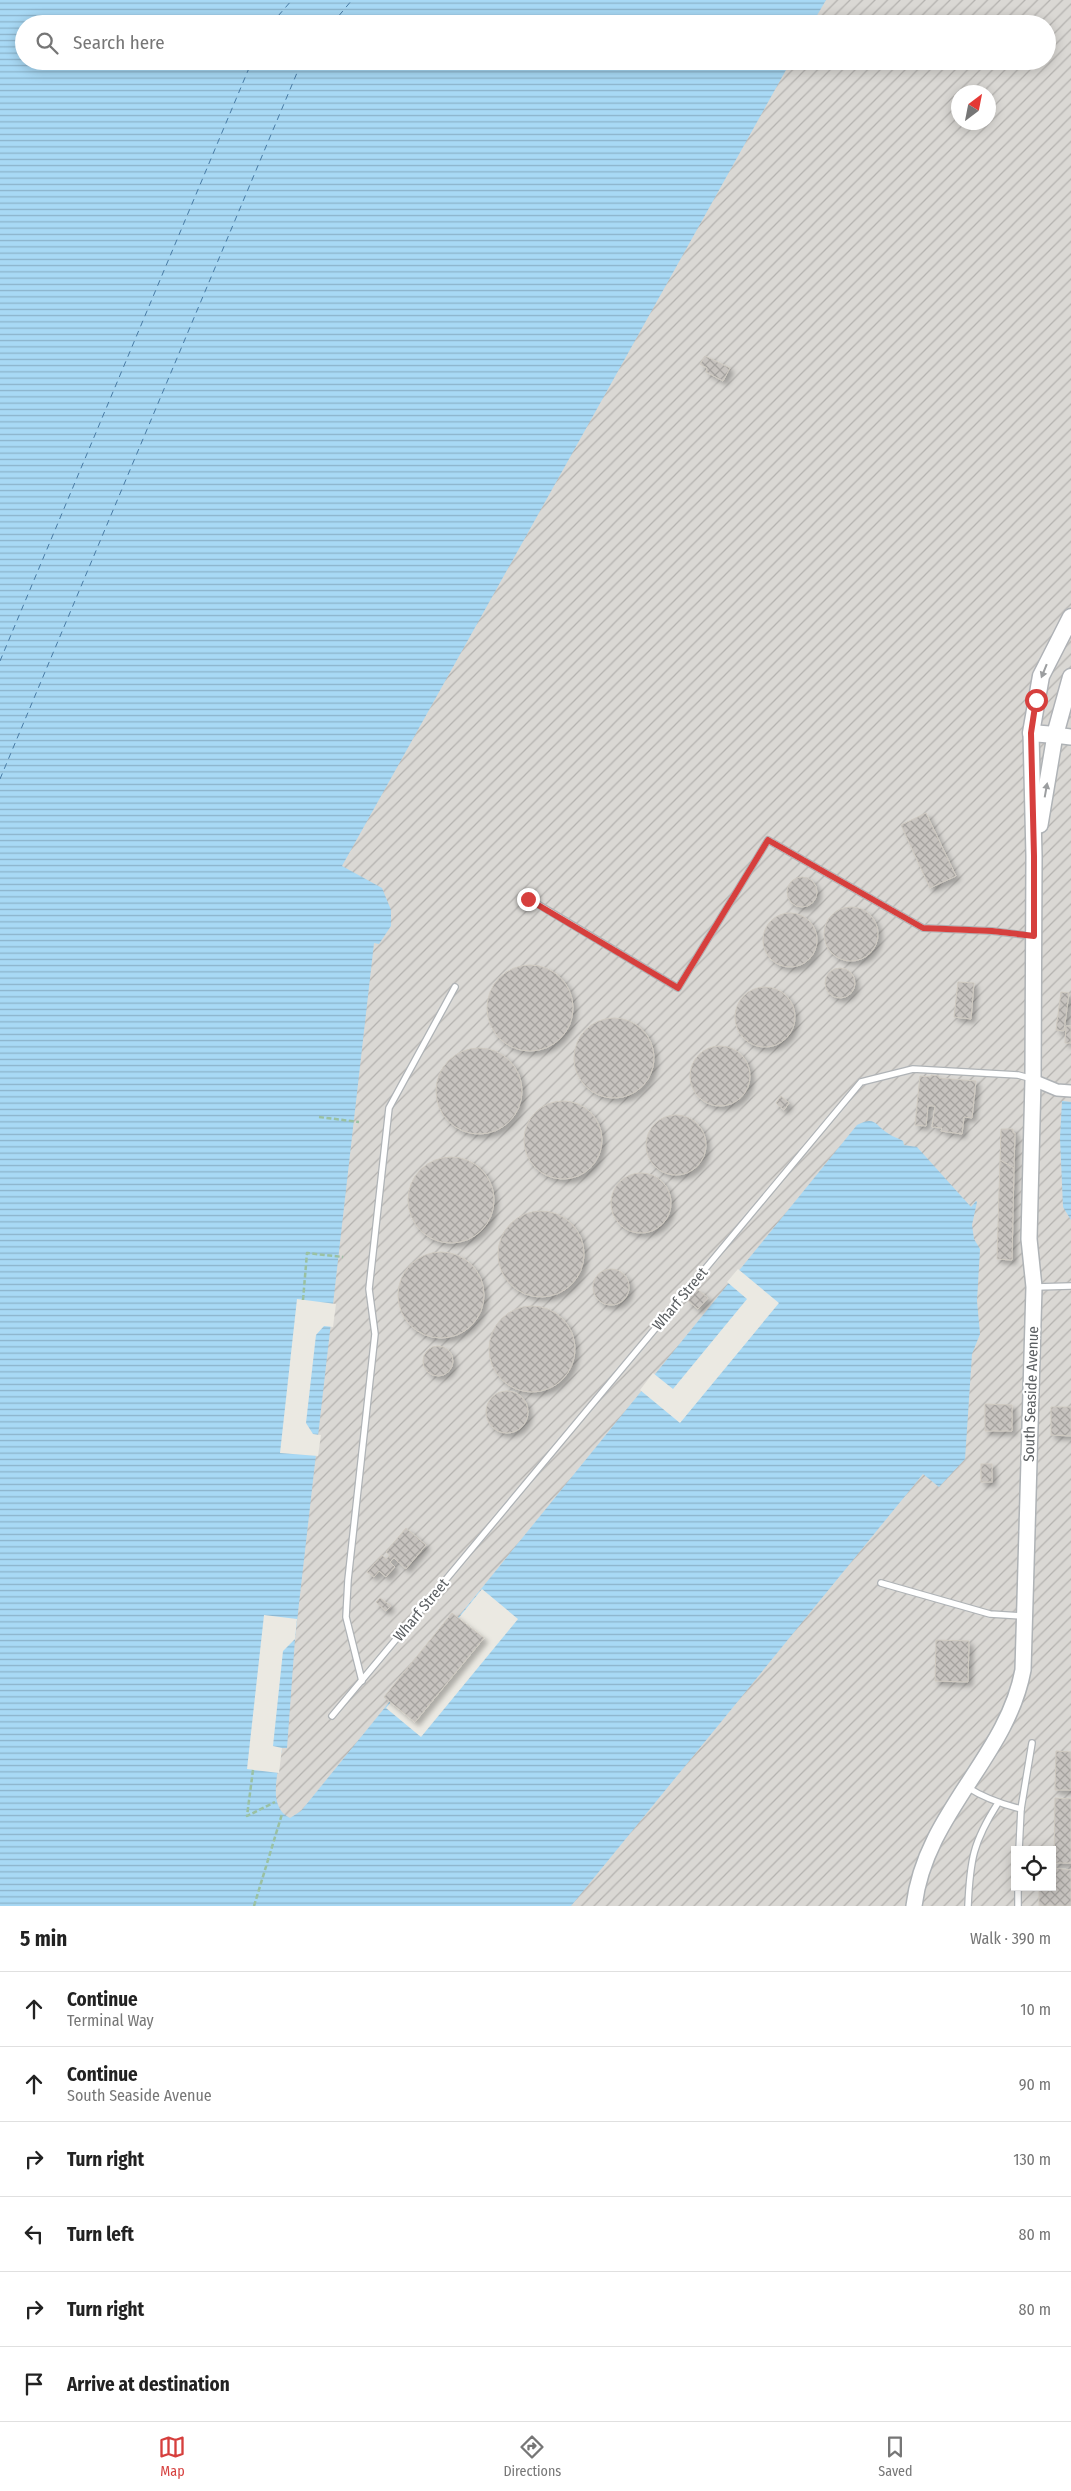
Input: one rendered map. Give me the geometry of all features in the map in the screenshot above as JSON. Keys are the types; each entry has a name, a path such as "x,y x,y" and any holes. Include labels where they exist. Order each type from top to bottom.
{"main road":[{"path":"1071,617 1041,676 1031,733 1063,736 1071,677"}],"street":[{"name":"South Seaside Avenue","path":"914,1906 920,1876 931,1845 1000,1731 1018,1694 1023,1670 1034,1287 1030,1239 1034,1080 1034,856 1031,733"},
{"name":"South Seaside Avenue","path":"1034,856 1063,736"},
{"name":"Wharf Street","path":"1034,1080 1057,1090 1071,1091"}],"lane":[{"path":"528,899 678,988 768,840 923,928 992,931 1034,936"},
{"path":"362,1681 346,1617 348,1580 375,1334 369,1289 389,1108 455,987"},
{"name":"Wharf Street","path":"332,1716 860,1082 912,1069 1018,1075 1034,1080"},
{"path":"1034,1287 1071,1286"},
{"path":"881,1583 990,1614 1025,1616"},
{"path":"1019,1846 1021,1808 1032,1743"},
{"path":"965,1786 998,1803 1021,1808"},
{"path":"968,1906 972,1856 981,1830 998,1803"},
{"path":"1018,1891 1018,1906"}],"path":[{"path":"319,1117 359,1122"},
{"path":"303,1300 307,1253 343,1257"},
{"path":"253,1770 247,1816 276,1802"},
{"path":"254,1906 282,1814"}],"shaded area":[{"path":"0,0 1071,0 1071,1906 0,1906"}],"water":[{"path":"0,0 826,0 817,15 15,15 15,70 786,70 342,866 382,888 391,910 391,926 379,944 374,943 295,1639 287,1748 282,1748 277,1777 276,1797 278,1806 283,1813 290,1818 301,1811 857,1125 872,1121 884,1131 903,1141 904,1145 917,1147 971,1207 977,1202 972,1225 974,1239 980,1249 977,1301 980,1334 972,1354 965,1459 939,1487 923,1474 571,1906 0,1906"},
{"path":"1062,1101 1071,1102 1071,1220 1063,1207 1060,1138"}],"pier":[{"path":"738,1269 779,1303 680,1423 640,1390 653,1373 673,1389 747,1299 727,1282"},
{"path":"297,1299 336,1304 333,1327 324,1326 316,1335 306,1423 313,1434 321,1435 318,1456 280,1453"},
{"path":"482,1589 518,1619 421,1737 386,1708"},
{"path":"264,1615 297,1619 295,1639 283,1651 273,1746 282,1748 279,1773 247,1769"}],"building":[{"path":"705,356 730,368 723,381 706,372 707,368 700,364"},
{"path":"926,813 956,876 930,888 901,825"},
{"path":"802,877 808,878 816,886 816,898 808,906 802,907 796,906 788,898 787,892 788,886 796,878"},
{"path":"846,907 856,907 866,911 874,919 878,934 874,949 866,957 856,961 846,961 836,957 828,949 824,939 824,929 828,919 836,911"},
{"path":"785,913 795,913 805,917 813,925 817,940 813,955 805,963 795,967 785,967 775,963 767,955 763,945 763,935 767,925 775,917"},
{"path":"530,965 546,968 554,972 566,984 570,992 573,1008 570,1024 566,1032 554,1044 546,1048 530,1051 514,1048 506,1044 494,1032 490,1024 487,1008 490,992 494,984 506,972 514,968"},
{"path":"840,968 846,969 854,977 854,989 846,997 840,998 834,997 826,989 825,983 826,977 834,969"},
{"path":"958,982 974,983 971,1019 954,1017"},
{"path":"765,987 782,992 790,1000 795,1017 790,1034 782,1042 765,1047 748,1042 740,1034 735,1017 740,1000 748,992"},
{"path":"1061,992 1069,993 1064,1031 1056,1030"},
{"path":"614,1018 629,1021 642,1030 651,1043 654,1058 651,1073 642,1086 629,1095 614,1098 599,1095 586,1086 577,1073 574,1058 577,1043 586,1030 599,1021"},
{"path":"1066,1026 1071,1026 1071,1043 1065,1043"},
{"path":"720,1046 737,1051 745,1059 750,1076 745,1093 737,1101 720,1106 703,1101 695,1093 690,1076 695,1059 703,1051"},
{"path":"479,1048 495,1051 503,1055 515,1067 519,1075 522,1091 519,1107 515,1115 503,1127 495,1131 479,1134 463,1131 455,1127 443,1115 439,1107 436,1091 439,1075 443,1067 455,1055 463,1051"},
{"path":"931,1075 939,1076 939,1078 976,1081 972,1118 964,1117 962,1134 941,1131 942,1128 932,1127 935,1106 928,1106 926,1126 915,1125 920,1076 931,1077"},
{"path":"781,1096 789,1103 784,1110 776,1103"},
{"path":"563,1101 578,1104 595,1118 599,1125 602,1140 599,1155 585,1172 578,1176 563,1179 548,1176 531,1162 527,1155 524,1140 527,1125 541,1108 548,1104"},
{"path":"676,1115 693,1120 701,1128 706,1145 701,1162 693,1170 676,1175 659,1170 651,1162 646,1145 651,1128 659,1120"},
{"path":"1001,1129 1013,1129 1013,1133 1015,1133 1014,1168 1000,1160"},
{"path":"451,1157 467,1160 475,1164 487,1176 491,1184 494,1200 491,1216 487,1224 475,1236 467,1240 451,1243 435,1240 427,1236 415,1224 411,1216 408,1200 411,1184 415,1176 427,1164 435,1160"},
{"path":"1000,1160 1014,1168 1012,1260 997,1259"},
{"path":"641,1173 658,1178 666,1186 671,1203 666,1220 658,1228 641,1233 624,1228 616,1220 611,1203 616,1186 624,1178"},
{"path":"541,1211 557,1214 565,1218 577,1230 581,1238 584,1254 581,1270 577,1278 565,1290 557,1294 541,1297 525,1294 517,1290 505,1278 501,1270 498,1254 501,1238 505,1230 517,1218 525,1214"},
{"path":"441,1252 457,1255 465,1259 477,1271 481,1279 484,1295 481,1311 477,1319 465,1331 457,1335 441,1338 425,1335 417,1331 405,1319 401,1311 398,1295 401,1279 405,1271 417,1259 425,1255"},
{"path":"611,1269 618,1270 624,1274 628,1280 628,1294 624,1300 618,1304 611,1305 604,1304 598,1300 594,1294 593,1287 594,1280 598,1274 604,1270"},
{"path":"697,1289 708,1298 698,1309 687,1300"},
{"path":"532,1306 548,1309 556,1313 568,1325 572,1333 575,1349 572,1365 568,1373 556,1385 548,1389 532,1392 516,1389 508,1385 496,1373 492,1365 489,1349 492,1333 496,1325 508,1313 516,1309"},
{"path":"438,1346 444,1347 452,1355 452,1367 444,1375 438,1376 432,1375 424,1367 423,1361 424,1355 432,1347"},
{"path":"503,1391 511,1391 522,1397 528,1412 522,1427 511,1433 503,1433 492,1427 486,1416 486,1408 492,1397"},
{"path":"985,1404 1012,1405 1012,1431 985,1431"},
{"path":"1051,1407 1071,1407 1071,1436 1051,1435"},
{"path":"981,1464 992,1464 992,1482 981,1482"},
{"path":"406,1528 426,1545 406,1569 394,1558 390,1562 395,1567 386,1577 379,1571 374,1577 367,1572 382,1555 386,1559 390,1555 386,1552"},
{"path":"380,1598 391,1606 386,1611 376,1602"},
{"path":"452,1613 484,1638 415,1722 384,1697"},
{"path":"936,1640 969,1641 968,1682 935,1681"},
{"path":"1056,1751 1071,1752 1071,1790 1055,1790"},
{"path":"1055,1798 1071,1799 1071,1863 1056,1863 1056,1846 1054,1846"},
{"path":"1056,1868 1071,1870 1071,1906 1039,1906 1039,1891 1056,1891"}],"ferry route":[{"path":"279,15 292,0"},
{"path":"340,15 352,0"},
{"path":"0,661 248,70"},
{"path":"0,779 298,70"}],"route":[{"path":"528,899 678,988 768,840 923,928 992,931 1034,936 1031,733 1036,700"}]}
